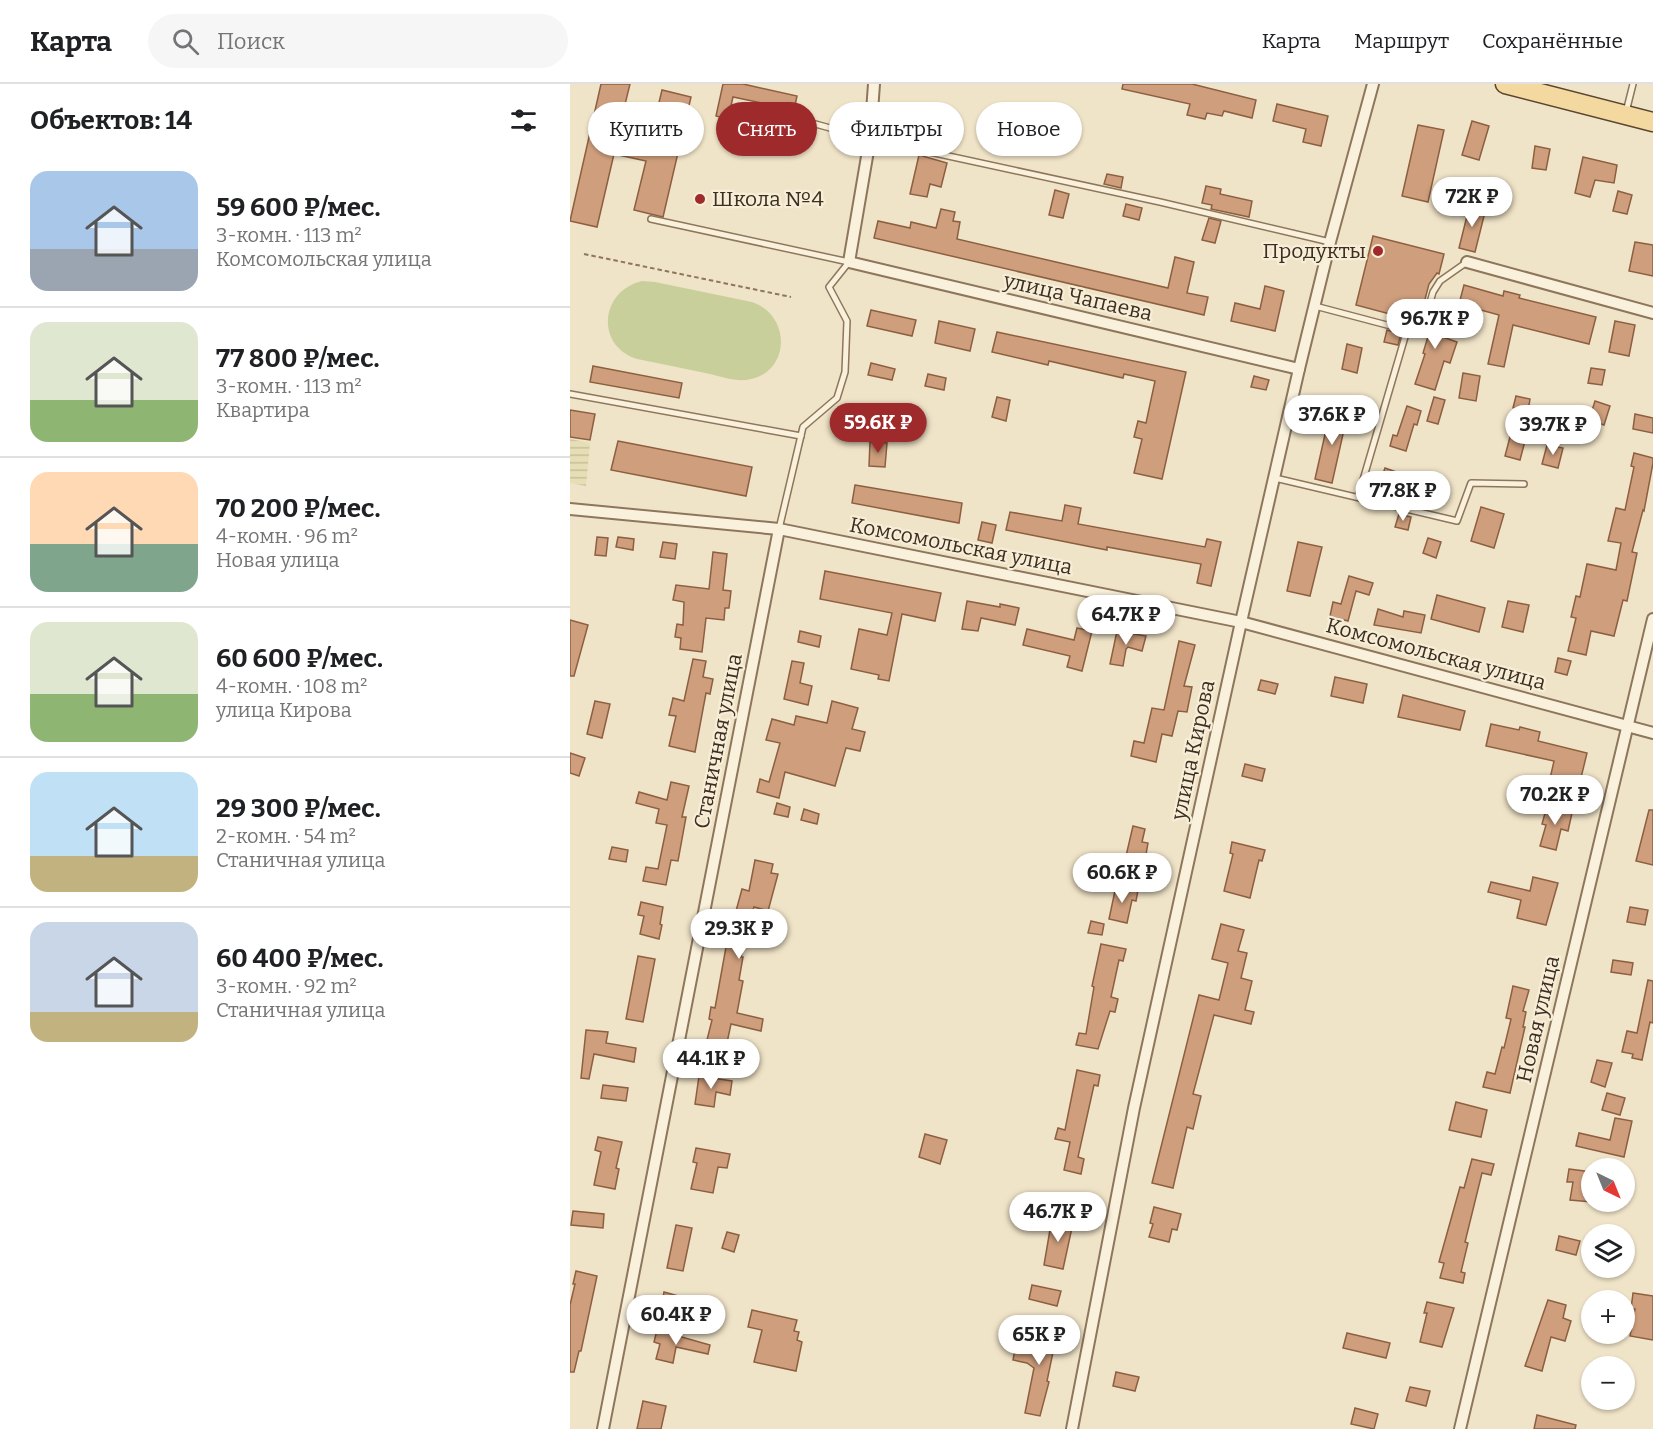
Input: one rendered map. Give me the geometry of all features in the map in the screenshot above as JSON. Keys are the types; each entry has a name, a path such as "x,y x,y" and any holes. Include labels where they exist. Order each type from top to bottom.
{"main road":[{"path":"1505,84 1653,122"}],"street":[{"name":"Станичная улица","path":"873,102 874,84"},
{"name":"улица Кирова","path":"1072,1429 1134,1108 1241,622 1330,242 1373,84"},
{"name":"Станичная улица","path":"849,262 867,156"},
{"name":"улица Чапаева","path":"849,262 1299,369"},
{"path":"1467,262 1653,314"},
{"name":"Комсомольская улица","path":"570,509 779,529 1241,622 1653,733"},
{"name":"Станичная улица","path":"603,1429 779,529"},
{"name":"Новая улица","path":"1460,1429 1653,619"}],"lane":[{"path":"1625,115 1633,84"},
{"path":"948,156 1330,242"},
{"path":"651,219 849,262"},
{"name":"Станичная улица","path":"779,529 803,427 837,398 845,372 847,321 829,287 849,262"},
{"path":"1315,306 1421,334 1433,292 1440,281 1467,262"},
{"path":"1358,497 1407,330"},
{"path":"570,394 801,436"},
{"path":"1275,478 1457,521 1471,483 1524,484"}],"path":[{"path":"584,254 791,297"}],"shaded area":[{"path":"570,439 590,443 586,486 570,483"}],"green space":[{"path":"642,281 752,302 765,309 775,319 780,332 781,344 778,357 771,368 761,376 741,380 637,359 623,352 614,343 609,331 608,319 611,307 628,287"}],"building":[{"path":"601,84 630,84 626,102 597,102"},
{"path":"723,84 743,84 797,96 796,102 756,102 733,97 732,102 719,102"},
{"path":"1123,84 1192,84 1256,100 1252,118 1224,111 1222,116 1207,113 1205,119 1187,115 1190,104 1122,89"},
{"path":"662,90 691,97 690,102 659,102"},
{"path":"1277,104 1328,116 1321,146 1303,142 1306,129 1273,121"},
{"path":"1472,121 1489,126 1479,160 1462,155"},
{"path":"1418,125 1444,130 1428,202 1402,196"},
{"path":"588,141 588,156 614,156 597,227 570,221"},
{"path":"1535,146 1550,149 1546,170 1532,168"},
{"path":"623,156 677,156 663,217 634,210 646,161"},
{"path":"919,156 947,163 941,187 930,184 927,197 910,194"},
{"path":"1583,157 1617,165 1614,183 1595,180 1590,197 1575,193"},
{"path":"1107,174 1123,177 1121,188 1104,184"},
{"path":"1206,186 1221,189 1220,194 1252,201 1249,217 1211,209 1212,205 1202,203"},
{"path":"1055,190 1069,194 1063,218 1049,215"},
{"path":"1618,191 1632,195 1627,214 1613,211"},
{"path":"1126,204 1142,208 1139,220 1123,216"},
{"path":"1470,204 1486,208 1475,252 1459,248"},
{"path":"941,209 955,212 953,221 960,222 957,239 1168,288 1175,257 1194,262 1187,293 1208,297 1204,315 874,238 878,221 910,228 911,222 936,228"},
{"path":"1209,218 1221,221 1215,243 1202,240"},
{"path":"1373,236 1444,254 1439,274 1437,273 1429,284 1419,322 1404,318 1403,324 1389,320 1390,314 1356,305"},
{"path":"1635,242 1653,245 1653,276 1629,271"},
{"path":"1464,285 1503,296 1504,291 1520,295 1519,298 1596,317 1589,344 1513,325 1504,367 1488,364 1499,315 1459,304"},
{"path":"1265,286 1284,291 1275,331 1231,321 1235,303 1260,309"},
{"path":"1435,302 1448,306 1440,336 1457,342 1450,363 1444,361 1435,390 1415,384 1425,354 1423,353 1430,330 1427,329"},
{"path":"871,310 916,320 912,336 867,326"},
{"path":"939,321 975,329 970,351 935,343"},
{"path":"1615,321 1635,325 1629,356 1609,352"},
{"path":"1387,330 1401,334 1398,345 1384,342"},
{"path":"997,332 1186,372 1162,479 1134,473 1142,439 1134,437 1138,421 1146,423 1155,381 1124,374 1123,378 1049,361 1048,365 992,352"},
{"path":"1347,344 1362,348 1357,373 1342,369"},
{"path":"871,363 895,369 892,380 868,375"},
{"path":"593,366 682,383 679,398 590,382"},
{"path":"1591,368 1605,370 1602,385 1588,383"},
{"path":"1463,373 1480,376 1476,401 1459,398"},
{"path":"928,374 946,378 944,390 925,386"},
{"path":"1254,376 1269,380 1266,390 1251,387"},
{"path":"1516,396 1530,399 1528,411 1513,408"},
{"path":"997,397 1010,400 1006,421 992,417"},
{"path":"1434,397 1445,400 1438,424 1427,421"},
{"path":"1595,401 1610,406 1604,425 1589,420"},
{"path":"1407,406 1421,411 1417,425 1414,424 1406,451 1390,446 1393,435 1397,436"},
{"path":"1331,408 1348,412 1332,483 1315,479"},
{"path":"570,410 595,414 590,440 570,437"},
{"path":"1635,414 1653,418 1653,433 1633,429"},
{"path":"1510,437 1525,441 1520,460 1505,456"},
{"path":"618,441 752,467 746,496 611,470"},
{"path":"870,442 887,443 885,467 869,466"},
{"path":"1547,445 1563,448 1558,468 1542,464"},
{"path":"1634,453 1653,458 1653,463 1644,511 1632,552 1637,553 1627,601 1623,600 1614,636 1591,631 1586,655 1568,651 1576,618 1571,617 1576,596 1580,597 1587,564 1616,570 1621,543 1608,541 1616,508 1625,510 1634,467 1631,466"},
{"path":"1385,468 1402,474 1397,488 1380,482"},
{"path":"855,485 962,503 959,523 852,503"},
{"path":"1065,505 1081,508 1078,524 1205,547 1207,539 1221,542 1211,586 1197,583 1201,564 1107,547 1107,550 1006,530 1010,512 1062,521"},
{"path":"1481,507 1504,514 1494,548 1471,541"},
{"path":"1399,514 1411,517 1408,530 1395,527"},
{"path":"982,522 996,525 992,543 978,540"},
{"path":"597,537 608,538 606,556 595,555"},
{"path":"618,537 634,539 633,550 616,547"},
{"path":"1428,538 1441,542 1436,558 1423,553"},
{"path":"663,542 677,544 675,559 660,557"},
{"path":"1298,542 1322,547 1310,596 1287,591"},
{"path":"713,552 727,554 723,590 731,591 729,608 725,608 724,620 706,618 702,652 680,649 681,638 675,637 677,624 683,625 684,602 673,600 676,585 709,589"},
{"path":"825,571 941,593 935,621 902,614 889,681 878,679 879,675 851,669 859,629 887,635 892,613 820,599"},
{"path":"1349,576 1373,583 1369,595 1356,591 1348,621 1330,616 1333,602 1341,604"},
{"path":"1437,595 1485,608 1479,632 1431,619"},
{"path":"967,601 1019,608 1015,625 981,618 978,631 962,629"},
{"path":"1508,601 1529,605 1523,632 1502,627"},
{"path":"1378,609 1403,617 1404,611 1425,615 1421,633 1374,625"},
{"path":"570,620 588,625 574,676 570,676"},
{"path":"1077,628 1092,631 1082,671 1067,667 1070,656 1023,645 1027,629 1074,640"},
{"path":"800,631 821,636 819,647 798,642"},
{"path":"1117,631 1146,636 1142,651 1128,647 1126,649 1123,666 1110,664"},
{"path":"1179,641 1195,645 1184,686 1192,687 1187,712 1178,711 1172,736 1162,734 1156,762 1131,756 1134,741 1144,743 1152,708 1164,710"},
{"path":"1558,658 1571,661 1567,675 1555,672"},
{"path":"693,659 706,661 703,677 713,679 710,694 706,693 695,752 669,746 676,716 669,715 673,698 684,701"},
{"path":"792,661 804,663 800,683 812,686 808,705 784,699"},
{"path":"1335,677 1367,684 1363,703 1331,696"},
{"path":"1261,680 1278,684 1275,694 1258,690"},
{"path":"1403,695 1465,711 1460,730 1398,717"},
{"path":"595,701 610,704 602,738 587,734"},
{"path":"832,701 858,708 852,729 865,732 860,751 846,748 835,786 785,772 779,798 757,792 760,779 769,782 780,743 766,740 772,719 794,725 796,716 827,723"},
{"path":"1491,724 1540,732 1538,741 1587,753 1578,790 1549,783 1554,761 1486,746"},
{"path":"570,753 585,758 579,776 570,773"},
{"path":"1245,764 1265,769 1262,781 1242,776"},
{"path":"671,782 689,786 682,817 686,817 678,861 671,860 666,885 643,881 646,867 658,869 667,825 656,823 659,809 636,803 639,792 667,800"},
{"path":"777,803 790,807 788,817 774,814"},
{"path":"1547,806 1572,813 1568,831 1561,829 1556,850 1540,846 1546,825 1542,824"},
{"path":"804,809 819,814 817,824 801,820"},
{"path":"1649,810 1653,810 1653,865 1636,861"},
{"path":"1133,826 1145,829 1142,842 1148,843 1145,860 1126,856"},
{"path":"1232,842 1265,850 1262,861 1259,860 1250,898 1224,891 1233,854 1230,853"},
{"path":"612,847 628,850 626,862 609,859"},
{"path":"755,860 773,864 771,873 778,874 768,911 754,907 749,922 741,957 743,957 739,980 743,981 737,1013 763,1019 761,1031 731,1024 725,1052 705,1048 712,1020 709,1019 711,1007 715,1008 730,925 742,889 749,891"},
{"path":"1533,877 1558,883 1546,925 1517,918 1521,900 1488,892 1491,882 1530,891"},
{"path":"1116,886 1138,890 1136,901 1132,900 1127,923 1109,919"},
{"path":"641,902 663,907 659,939 640,934 644,916 638,915"},
{"path":"1630,907 1648,910 1645,925 1627,922"},
{"path":"1091,921 1104,924 1102,935 1088,933"},
{"path":"1221,924 1244,930 1238,951 1247,953 1241,978 1252,981 1245,1010 1254,1012 1251,1024 1214,1015 1193,1094 1201,1096 1193,1129 1187,1127 1173,1188 1152,1183 1199,995 1219,1000 1228,963 1212,959"},
{"path":"1101,944 1126,949 1123,961 1119,960 1111,997 1118,999 1115,1012 1110,1011 1098,1049 1076,1045 1079,1033 1086,1034 1094,987 1092,986"},
{"path":"638,956 655,959 643,1022 626,1019"},
{"path":"1613,960 1633,963 1631,975 1611,972"},
{"path":"1648,980 1653,981 1653,1023 1650,1022 1642,1060 1632,1058 1633,1054 1622,1052 1627,1031 1637,1033"},
{"path":"1513,986 1529,990 1523,1011 1526,1012 1523,1027 1525,1027 1510,1093 1483,1087 1487,1072 1495,1074 1502,1047 1504,1048 1511,1019 1506,1018"},
{"path":"586,1030 608,1032 606,1043 636,1048 634,1062 594,1054 589,1079 581,1078"},
{"path":"1597,1060 1612,1063 1605,1087 1591,1082"},
{"path":"1077,1070 1100,1075 1098,1086 1094,1085 1078,1157 1084,1159 1081,1174 1064,1170 1070,1142 1055,1139 1058,1128 1065,1130"},
{"path":"699,1076 732,1081 730,1095 716,1092 714,1107 695,1104"},
{"path":"603,1085 628,1088 626,1101 601,1098"},
{"path":"1607,1093 1625,1098 1620,1115 1602,1110"},
{"path":"1456,1102 1487,1110 1481,1137 1449,1130"},
{"path":"1615,1118 1632,1121 1624,1157 1576,1146 1579,1133 1610,1140"},
{"path":"925,1134 947,1140 940,1164 919,1157"},
{"path":"598,1137 622,1142 616,1168 619,1169 615,1189 594,1185 601,1152 595,1150"},
{"path":"696,1148 730,1154 727,1168 718,1167 713,1193 691,1189 697,1163 693,1162"},
{"path":"1472,1159 1494,1164 1491,1175 1482,1173 1465,1242 1468,1243 1461,1272 1465,1273 1463,1283 1440,1278 1444,1263 1439,1262 1460,1187 1464,1188"},
{"path":"1569,1169 1581,1171 1581,1201 1570,1200 1573,1182 1567,1182"},
{"path":"1154,1207 1181,1214 1177,1230 1172,1229 1169,1242 1149,1237 1153,1224 1150,1223"},
{"path":"573,1211 604,1214 603,1228 571,1225"},
{"path":"1052,1218 1073,1223 1063,1269 1044,1265"},
{"path":"676,1225 692,1228 683,1271 667,1268"},
{"path":"727,1232 739,1235 734,1252 722,1248"},
{"path":"1559,1236 1580,1241 1576,1255 1556,1250"},
{"path":"576,1271 597,1276 581,1351 579,1351 574,1372 570,1372 570,1305"},
{"path":"1032,1285 1061,1291 1057,1306 1029,1299"},
{"path":"664,1292 682,1297 680,1308 662,1303"},
{"path":"1635,1293 1653,1296 1653,1340 1635,1337"},
{"path":"1548,1300 1566,1305 1563,1318 1571,1321 1565,1341 1551,1337 1542,1371 1525,1366"},
{"path":"1427,1302 1454,1308 1442,1347 1420,1342 1427,1313 1424,1313"},
{"path":"752,1310 797,1320 794,1331 799,1332 797,1340 802,1342 796,1371 754,1362 762,1330 748,1327"},
{"path":"1038,1324 1058,1328 1047,1381 1049,1382 1040,1416 1025,1413 1034,1368 1027,1363 1013,1360 1015,1349 1032,1352"},
{"path":"657,1330 710,1345 708,1354 676,1347 673,1363 656,1359 660,1344 654,1342"},
{"path":"1347,1333 1390,1343 1386,1358 1343,1348"},
{"path":"1116,1372 1139,1377 1135,1391 1113,1386"},
{"path":"1410,1387 1430,1391 1426,1406 1406,1401"},
{"path":"643,1401 666,1406 661,1429 637,1429"},
{"path":"1355,1408 1378,1414 1374,1429 1351,1424"},
{"path":"1537,1415 1576,1425 1575,1429 1534,1429"}],"place":[{"name":"Школа №4","path":"700,199"},
{"name":"Продукты","path":"1378,251"}]}
